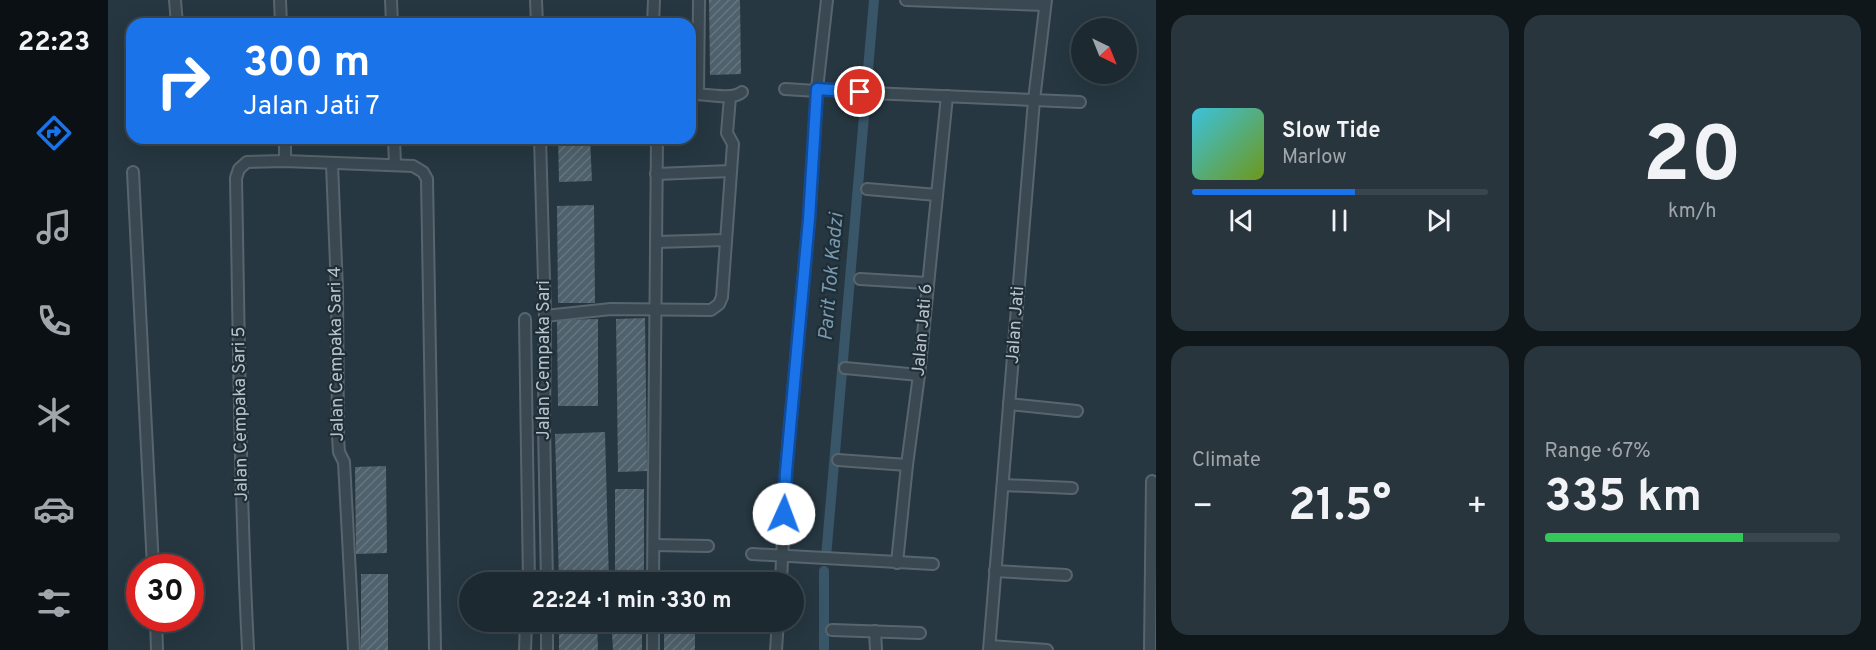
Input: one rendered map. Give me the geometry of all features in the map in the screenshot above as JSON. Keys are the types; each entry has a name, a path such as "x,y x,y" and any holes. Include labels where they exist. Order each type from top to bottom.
{"street":[{"path":"175,0 176,18"},
{"path":"280,0 281,18"},
{"path":"391,0 392,18"},
{"path":"536,0 537,18"},
{"path":"653,18 654,0"},
{"path":"696,56 699,0"},
{"path":"782,572 786,472 809,219 817,90 827,0"},
{"path":"906,0 1045,2"},
{"name":"Jalan Jati","path":"990,648 1034,100 1045,2"},
{"path":"785,89 1080,102"},
{"path":"696,93 730,97 738,96 742,92"},
{"name":"Jalan Jati 6","path":"897,563 919,375 947,96"},
{"path":"545,316 611,309 711,310 719,304 722,297 733,144 728,133 730,97"},
{"path":"285,144 285,161 413,166 423,172 427,179 435,650"},
{"path":"394,144 395,165"},
{"name":"Jalan Cempaka Sari","path":"540,144 545,316 547,572"},
{"path":"653,572 657,144"},
{"name":"Jalan Cempaka Sari 5","path":"248,650 243,535 236,178 239,169 247,162 285,161"},
{"name":"Jalan Cempaka Sari 4","path":"332,164 337,290 338,437 339,452 344,462 354,650"},
{"path":"656,174 731,171"},
{"path":"133,172 152,554"},
{"path":"867,189 937,195"},
{"path":"656,242 726,240"},
{"path":"860,279 927,283"},
{"path":"525,319 529,572"},
{"path":"845,368 919,375"},
{"path":"1009,404 1077,411"},
{"path":"838,460 907,465"},
{"path":"1150,650 1154,583 1152,481"},
{"path":"1003,485 1072,488"},
{"path":"654,545 708,546"},
{"path":"752,554 933,564"},
{"path":"995,571 1066,575"},
{"path":"832,630 920,633"},
{"path":"875,631 876,650"},
{"path":"157,632 157,650"},
{"path":"525,650 526,632"},
{"path":"547,632 547,650"},
{"path":"653,632 653,650"},
{"path":"776,650 777,632"},
{"path":"990,648 1047,650"},
{"path":"241,650 260,650"}],"building":[{"path":"709,0 740,0 741,74 710,75"},
{"path":"558,144 590,144 592,181 559,182"},
{"path":"594,205 595,303 558,303 557,206"},
{"path":"645,318 647,471 618,472 616,319"},
{"path":"598,319 598,406 558,406 557,320"},
{"path":"605,432 609,572 559,572 555,434"},
{"path":"386,466 387,553 356,554 355,467"},
{"path":"615,489 644,489 644,572 615,572"},
{"path":"361,574 388,574 388,650 361,650"},
{"path":"559,632 597,632 598,650 559,650"},
{"path":"664,632 695,632 695,650 664,650"},
{"path":"642,633 642,650 613,650 612,634"}],"waterway":[{"name":"Parit Tok Kadzi","path":"826,557 874,0"},
{"name":"Parit Tok Kadzi","path":"824,571 824,650"}],"route":[{"path":"784,514 809,219 817,89 860,92"}]}
